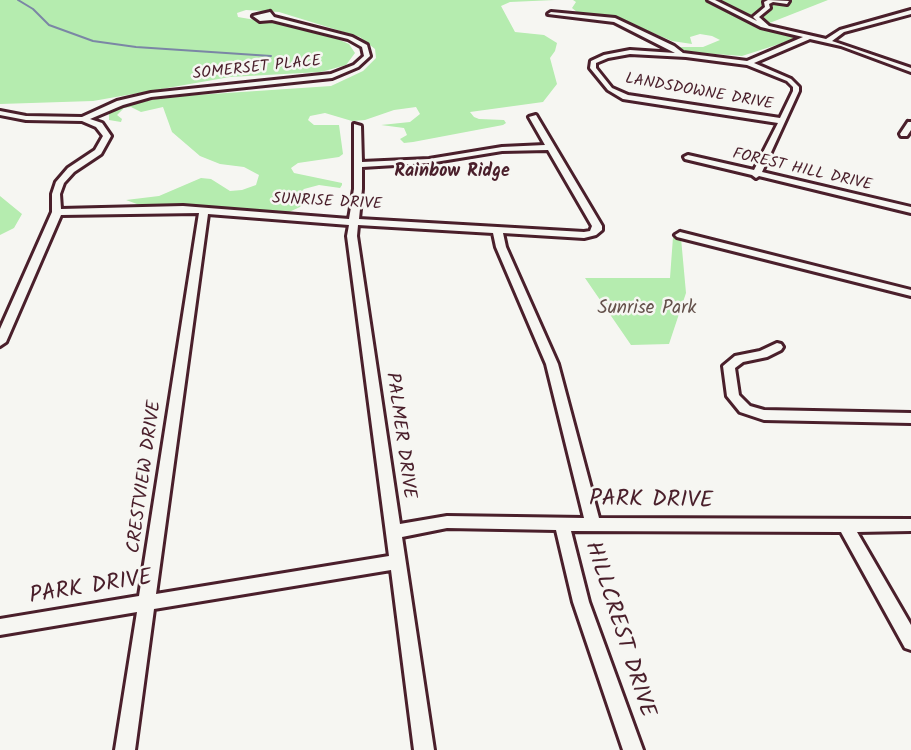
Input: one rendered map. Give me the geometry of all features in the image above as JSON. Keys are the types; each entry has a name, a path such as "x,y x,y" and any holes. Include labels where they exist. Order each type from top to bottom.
{"street":[{"path":"711,0 760,25 827,41 911,70"},
{"path":"770,28 756,17 759,12 772,0 787,2"},
{"path":"827,41 846,30 911,12"},
{"path":"551,14 615,20 672,47 681,55 748,63 786,78 796,87 756,175"},
{"name":"SOMERSET PLACE","path":"83,119 120,103 151,95 324,77 354,68 367,56 365,46 354,40 272,18"},
{"path":"748,63 810,37"},
{"name":"LANDSDOWNE DRIVE","path":"681,55 621,53 597,59 592,65 610,89 626,97 782,121"},
{"path":"895,64 911,58"},
{"path":"0,113 26,118 83,119 103,128 107,139 98,152 71,170 60,182 56,194 57,212 0,342"},
{"path":"533,117 597,226 595,232"},
{"path":"904,134 911,124"},
{"name":"PALMER DRIVE","path":"356,126 357,195 352,221 396,562 424,750"},
{"path":"357,165 429,161 502,149 551,147"},
{"name":"FOREST HILL DRIVE","path":"688,158 911,210"},
{"name":"SUNRISE DRIVE","path":"57,212 204,210 352,221 584,234 595,232"},
{"name":"CRESTVIEW DRIVE","path":"125,750 204,210"},
{"name":"HILLCREST DRIVE","path":"497,229 501,247 552,364 593,524"},
{"path":"680,235 911,293"},
{"path":"777,347 763,354 739,359 729,366 733,396 751,411 764,415 911,418"},
{"name":"PARK DRIVE","path":"393,533 447,522 911,525"},
{"name":"HILLCREST DRIVE","path":"562,523 581,602 633,750"},
{"path":"846,526 911,642"},
{"name":"PARK DRIVE","path":"0,627 396,562"}],"green space":[{"path":"0,0 555,0 510,2 501,6 515,32 544,35 557,43 550,58 557,84 543,102 470,112 479,119 504,120 506,123 503,125 413,142 404,143 400,139 407,135 404,128 381,125 410,122 420,114 416,107 394,110 365,120 352,121 325,113 310,116 308,120 314,125 339,125 343,154 339,157 298,163 291,168 294,173 342,185 340,188 319,185 304,189 301,192 305,201 300,207 289,212 137,204 126,200 159,196 201,178 211,179 230,191 242,190 256,185 259,175 244,167 220,164 200,156 172,132 163,107 141,112 131,107 124,108 117,115 122,119 121,122 109,120 109,112 117,107 167,97 331,86 363,71 376,58 375,49 360,37 279,12 246,10 237,13 238,17 319,31 349,44 355,53 346,65 321,72 230,77 93,101 0,104"},
{"path":"573,0 828,0 767,24 801,37 742,56 687,52 677,47 703,47 720,40 700,34 690,37 692,44 672,41 622,20 577,12 572,8 576,2"},
{"path":"0,196 22,214 14,228 0,235"},
{"name":"Sunrise Park","path":"673,237 681,238 686,293 669,344 631,345 585,278 670,278"}],"waterway":[{"path":"18,0 33,9 49,25 93,41 136,47 271,56"}],"district":[{"name":"Rainbow Ridge","path":"452,173"}]}
